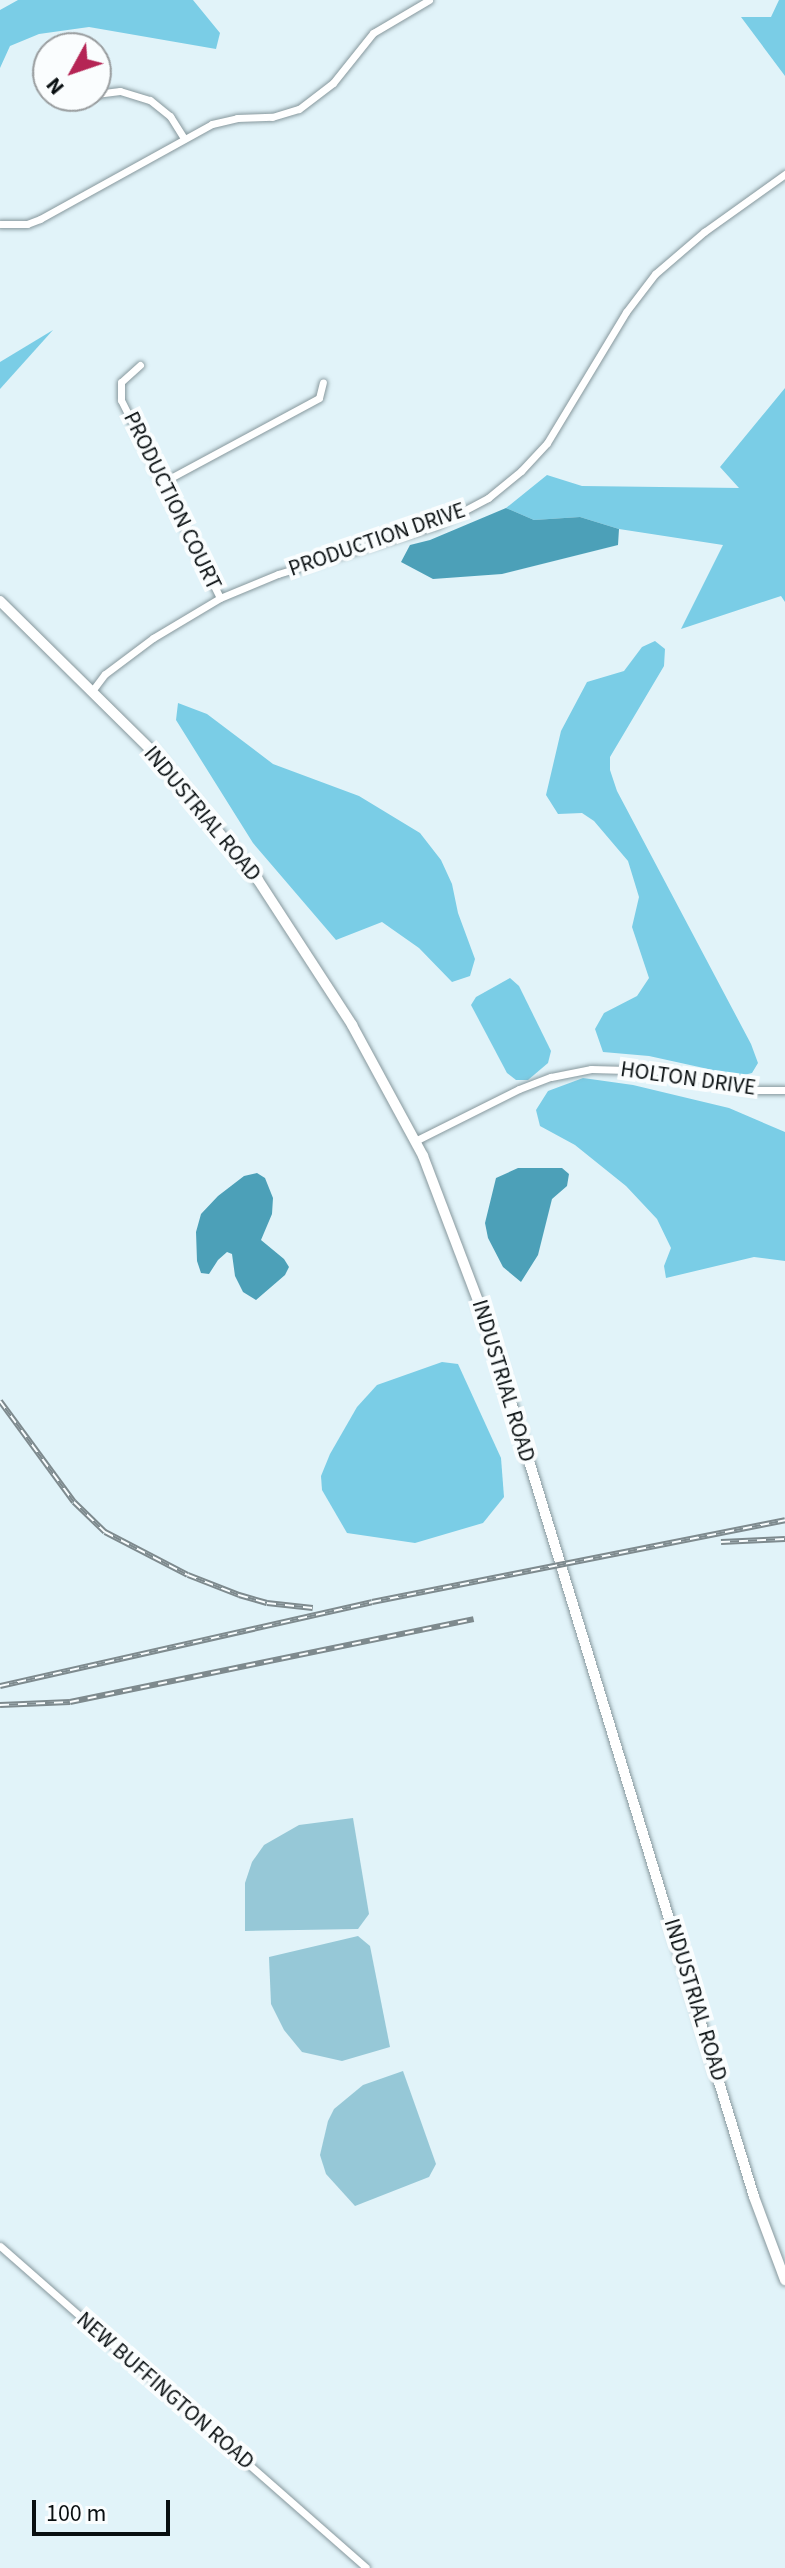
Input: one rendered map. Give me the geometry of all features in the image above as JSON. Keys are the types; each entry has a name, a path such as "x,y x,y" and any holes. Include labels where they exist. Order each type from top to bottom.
{"main road":[{"name":"INDUSTRIAL ROAD","path":"0,601 173,775 266,892 352,1025 415,1141 461,1250 489,1330 754,2197 785,2280"}],"street":[{"path":"409,0 413,9"},
{"path":"0,224 27,224 40,219 183,137 224,120 272,117 299,109 333,83 373,33 429,0"},
{"path":"112,92 120,91 150,100 170,116 183,137"},
{"name":"PRODUCTION DRIVE","path":"92,691 105,674 132,653 220,598 278,574 437,525 488,498 521,471 547,443 626,312 655,274 704,232 785,174"},
{"name":"PRODUCTION COURT","path":"140,365 125,376 119,389 220,598"},
{"path":"163,482 319,398 323,382"},
{"name":"HOLTON DRIVE","path":"415,1141 519,1089 551,1077 591,1069 663,1071 755,1090 785,1090"},
{"name":"NEW BUFFINGTON ROAD","path":"0,2246 366,2568"}],"shaded area":[{"path":"18,0 193,0 220,33 216,49 89,27 32,32 32,37 10,46 0,68 0,10"},
{"path":"779,0 785,0 785,76 741,17 771,17"},
{"path":"53,330 0,389 0,362"},
{"path":"785,388 785,602 781,596 681,629 723,545 619,529 580,517 534,520 506,508 547,475 582,486 739,488 720,467"},
{"path":"506,508 534,520 580,517 619,529 618,545 502,574 433,579 401,562 410,545 430,540"},
{"path":"655,641 665,649 664,666 610,757 610,770 617,791 751,1044 758,1063 752,1073 740,1076 649,1056 603,1052 595,1029 604,1013 637,996 649,978 632,927 639,897 628,861 594,821 582,813 558,814 546,795 561,731 587,682 624,671 642,647"},
{"path":"178,703 207,714 273,764 359,796 420,833 441,860 452,884 458,913 475,959 470,976 452,982 419,948 382,922 336,940 253,843 176,720"},
{"path":"510,978 519,986 551,1051 548,1063 528,1080 516,1080 507,1073 471,1005 476,997"},
{"path":"583,1078 633,1085 729,1108 785,1132 785,1261 754,1257 666,1278 664,1266 671,1248 657,1219 626,1186 575,1145 540,1126 536,1110 548,1091"},
{"path":"518,1168 562,1168 569,1174 567,1186 552,1199 538,1255 521,1282 503,1267 488,1238 485,1223 496,1178"},
{"path":"257,1173 265,1178 273,1198 272,1214 261,1240 289,1267 285,1275 256,1300 243,1292 235,1276 232,1254 227,1252 209,1274 201,1273 197,1261 196,1232 201,1214 218,1196 244,1176"},
{"path":"442,1362 458,1364 501,1458 504,1497 483,1523 415,1543 347,1533 322,1490 321,1476 330,1454 357,1407 377,1385"},
{"path":"353,1818 369,1914 358,1929 245,1931 245,1883 252,1862 264,1845 299,1825"},
{"path":"358,1936 370,1946 390,2047 342,2061 302,2052 284,2030 271,2004 269,1957"},
{"path":"403,2071 436,2164 429,2177 355,2206 326,2174 320,2155 328,2121 334,2109 363,2085"}],"railway":[{"path":"0,1401 74,1502 105,1532 188,1575 239,1595 267,1603 313,1608"},
{"path":"0,1686 372,1602 785,1520"},
{"path":"721,1542 785,1539"},
{"path":"0,1705 70,1702 474,1619"}]}
